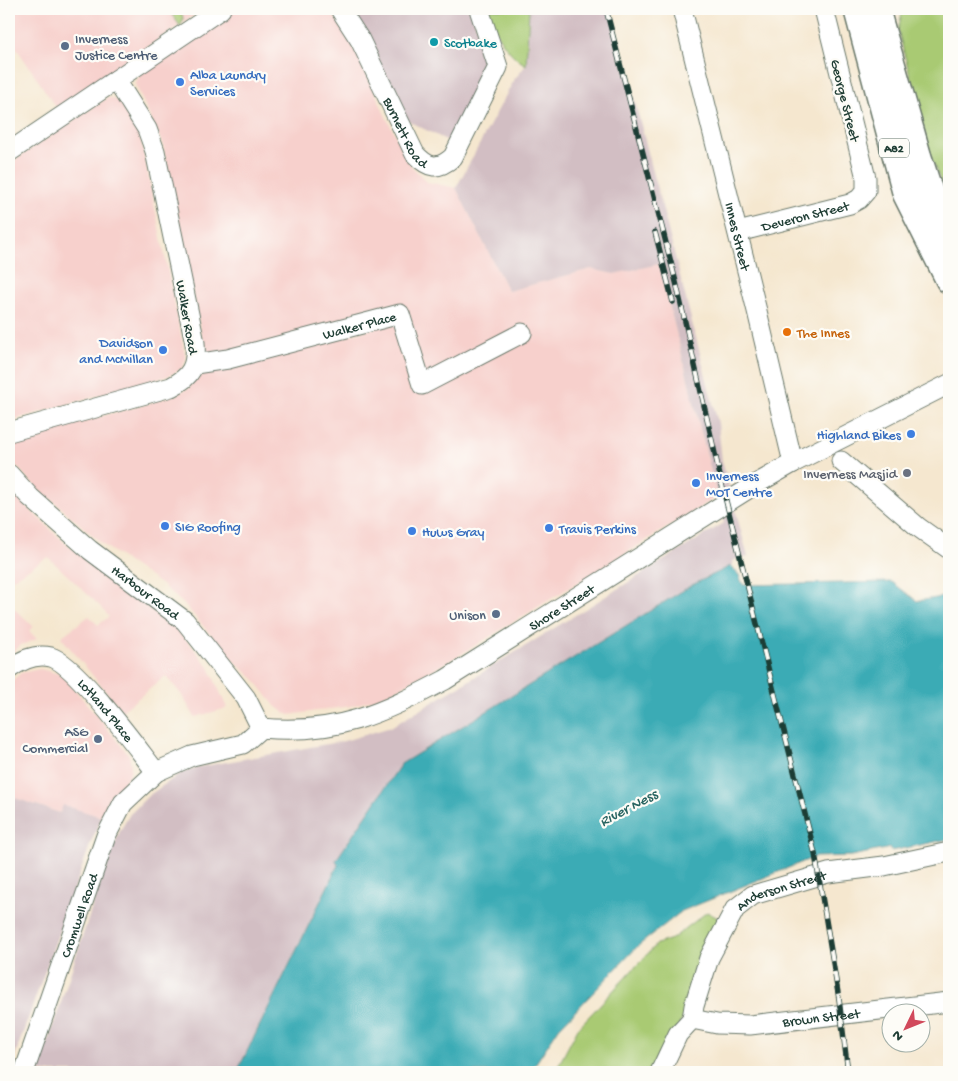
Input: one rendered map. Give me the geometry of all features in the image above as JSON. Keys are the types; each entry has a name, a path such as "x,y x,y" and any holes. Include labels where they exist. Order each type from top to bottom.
{"highway":[{"name":"A82","path":"857,9 906,194 949,280"},
{"name":"A82","path":"876,9 918,156 931,196 949,238"}],"street":[{"path":"9,152 220,9"},
{"name":"Burnett Road","path":"340,9 360,40 412,147 422,161 431,166 443,165 453,157 498,67 479,9"},
{"name":"Innes Street","path":"682,9 793,463"},
{"name":"George Street","path":"824,9 866,178 866,191"},
{"name":"Walker Road","path":"9,432 171,387 182,381 195,364 195,344 155,151 147,129 116,80"},
{"name":"Deveron Street","path":"738,232 850,204 859,199 866,191"},
{"name":"Walker Place","path":"195,364 228,359 400,314 422,385 522,333"},
{"name":"Shore Street","path":"261,728 297,730 329,726 359,720 393,707 445,680 703,517 793,463 949,384"},
{"path":"841,461 918,527 949,549"},
{"name":"Harbour Road","path":"9,474 30,497 90,550 185,621 246,698 261,728"},
{"name":"Lotland Place","path":"9,669 29,657 51,657 70,667 156,772"},
{"path":"156,772 192,756 244,744 261,728"},
{"name":"Cromwell Road","path":"24,1072 106,836 123,803 156,772"},
{"name":"Anderson Street","path":"660,1072 678,1034 692,1019 709,958 735,909 753,895 828,873 884,866 949,852"},
{"name":"Brown Street","path":"692,1019 718,1024 750,1025 949,1002"}],"shaded area":[{"path":"9,9 203,9 58,110 9,37"},
{"path":"236,9 328,9 341,25 355,48 386,117 412,167 427,182 456,188 508,291 591,269 614,274 659,264 717,497 463,653 398,689 379,698 351,706 289,715 275,706 254,679 231,659 186,606 162,585 105,546 51,499 44,496 9,458 9,444 15,439 144,405 177,394 189,388 195,379 210,372 380,327 211,358 204,349 163,145 135,84 141,73"},
{"path":"347,9 471,9 488,62 484,64 483,76 450,142 406,120"},
{"path":"529,9 611,9 718,423 722,461 748,557 734,560 731,566 692,585 401,764 337,861 338,864 237,1072 38,1072 103,874 120,831 130,814 148,796 181,773 199,767 344,741 391,727 724,523 659,264 614,274 591,269 508,291 456,188 514,80 526,65"},
{"path":"107,98 120,102 140,135 186,360 181,369 168,376 9,421 9,164"},
{"path":"9,490 65,543 172,624 209,667 227,708 195,717 181,694 166,676 122,711 61,637 89,616 98,625 109,617 102,608 48,557 9,581"},
{"path":"9,604 33,626 29,631 37,639 21,645 9,655"},
{"path":"40,669 59,674 66,679 129,755 130,773 102,817 63,806 60,813 9,796 9,683 21,673"},
{"path":"9,796 60,813 63,805 102,817 91,842 9,1072"}],"green space":[{"path":"168,9 179,9 182,13 183,22 180,26"},
{"path":"486,9 529,9 526,65 506,48"},
{"path":"900,9 949,9 949,203 932,160 898,30 902,13"},
{"path":"707,912 720,919 686,1013 651,1072 555,1072 578,1028 657,944 672,939"}],"water":[{"name":"River Ness","path":"731,566 739,575 743,585 892,582 917,601 949,596 949,839 891,851 891,848 851,856 815,857 682,911 638,946 559,1028 530,1072 237,1072 338,865 336,860 401,764 692,585"}],"railway":[{"path":"606,9 676,282 723,489 815,854 839,999 848,1072"},
{"path":"655,232 673,302"}],"place":[{"name":"Scotbake","path":"434,42"},
{"name":"Inverness Justice Centre","path":"65,46"},
{"name":"Alba Laundry Services","path":"180,82"},
{"name":"The Innes","path":"787,332"},
{"name":"Davidson and McMillan","path":"163,350"},
{"name":"Highland Bikes","path":"911,434"},
{"name":"Inverness Masjid","path":"907,473"},
{"name":"Inverness MOT Centre","path":"696,483"},
{"name":"SIG Roofing","path":"165,526"},
{"name":"Travis Perkins","path":"549,528"},
{"name":"Huws Gray","path":"412,531"},
{"name":"Unison","path":"496,614"},
{"name":"ASG Commercial","path":"98,739"}]}
